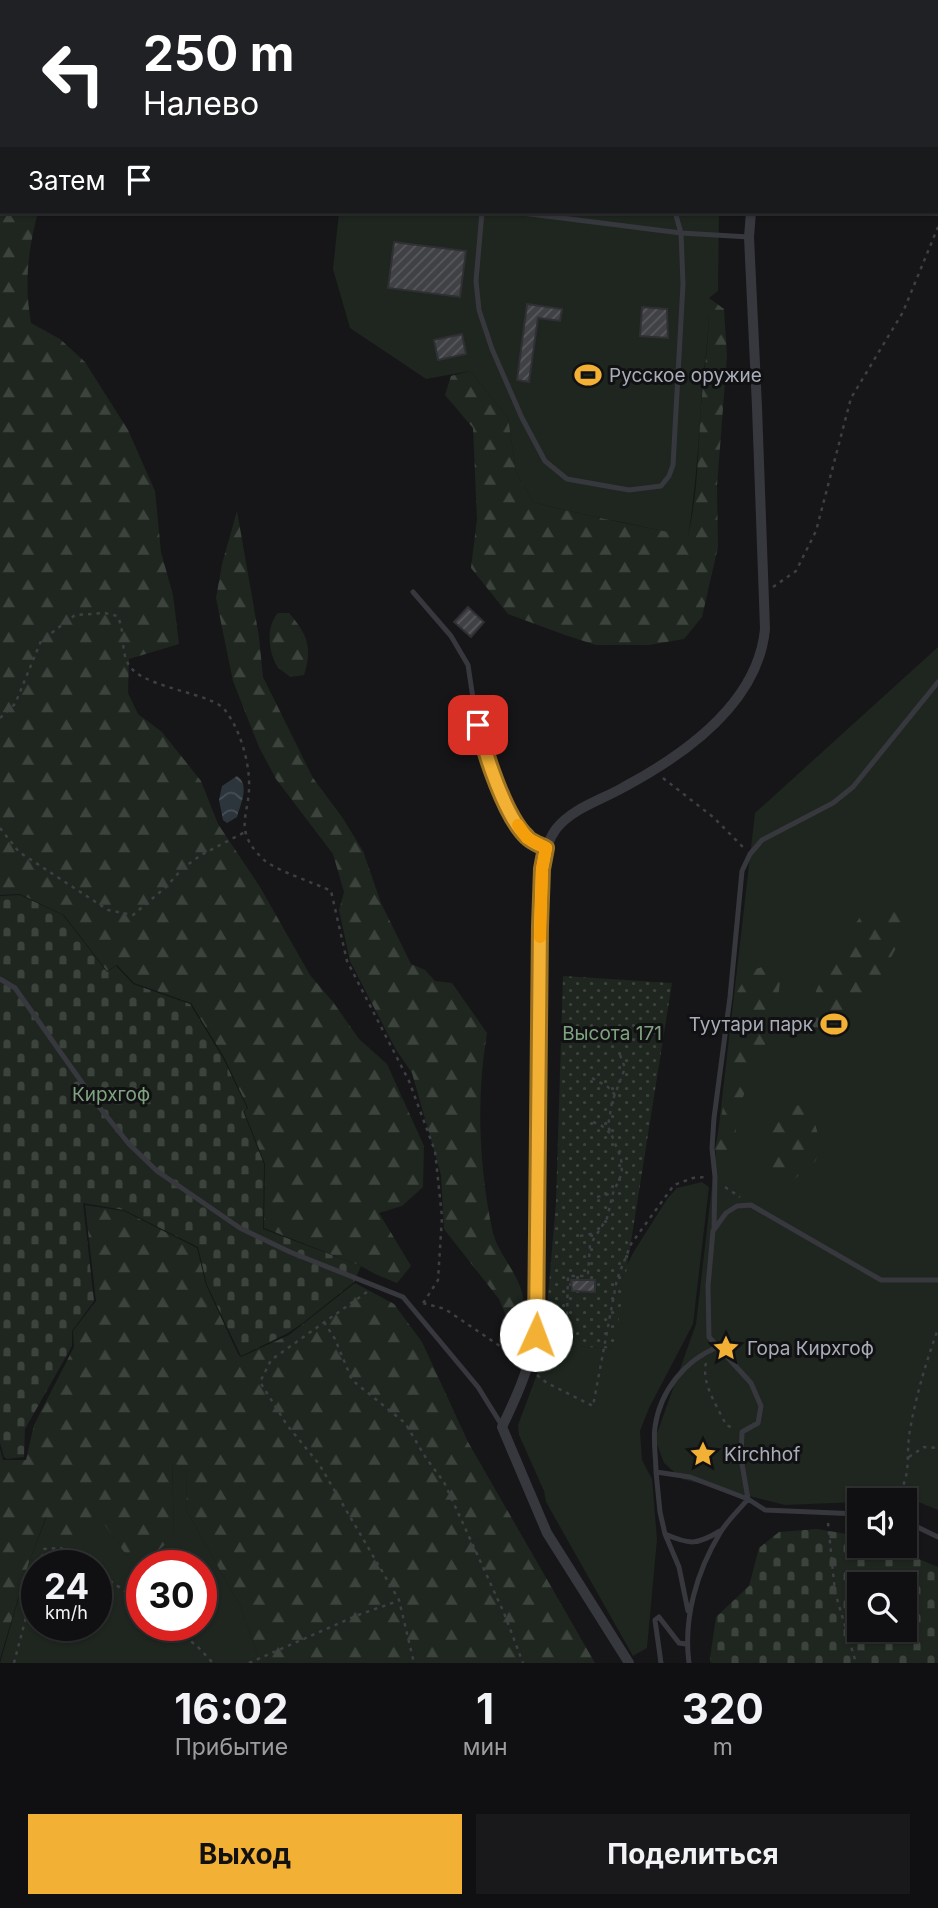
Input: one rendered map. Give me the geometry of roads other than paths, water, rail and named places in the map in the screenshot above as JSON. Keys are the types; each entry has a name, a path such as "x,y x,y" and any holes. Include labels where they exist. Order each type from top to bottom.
{"street":[{"path":"629,1663 547,1533 502,1427 528,1365 538,1314 536,1243 542,869 546,848 555,830 567,818 652,770 698,740 714,725 755,669 764,642 749,237 751,214"}],"lane":[{"path":"482,214 476,281 479,310 492,349 522,418 545,460 567,479 629,490 661,486 669,477 673,465 683,298 681,233 676,214"},
{"path":"530,214 681,233 749,237"},
{"path":"413,592 451,636 468,664 483,745 501,793 527,838 546,848"},
{"path":"748,1499 741,1458 742,1432 758,1423 761,1406 751,1383 715,1349 709,1337 708,1286 715,1177 712,1148 714,1118 742,871 750,854 762,840 833,803 853,787 938,682"},
{"path":"0,979 15,988 100,1108 129,1144 157,1171 240,1228 290,1252 403,1297 478,1387 502,1427"},
{"path":"713,1231 726,1213 737,1206 751,1205 881,1280 938,1280"},
{"path":"689,1613 679,1567 665,1534 660,1512 655,1426 675,1378 690,1362 715,1349"},
{"path":"656,1472 690,1477 748,1499 765,1510 847,1514"},
{"path":"689,1663 689,1613 701,1572 720,1531 748,1499"},
{"path":"917,1527 938,1537"},
{"path":"665,1534 685,1543 704,1541 720,1531"},
{"path":"661,1663 655,1620 659,1617 679,1643 687,1644"}],"water":[{"path":"237,776 243,784 242,800 237,817 227,823 223,820 219,800 222,786"}],"place":[{"name":"Русское оружие","path":"588,375"},
{"name":"Туутари парк","path":"834,1024"},
{"name":"Гора Кирхгоф","path":"726,1348"},
{"name":"Kirchhof","path":"703,1454"}],"park label":[{"name":"Высота 171","path":"612,1033"},
{"name":"Кирхгоф","path":"111,1094"}]}
